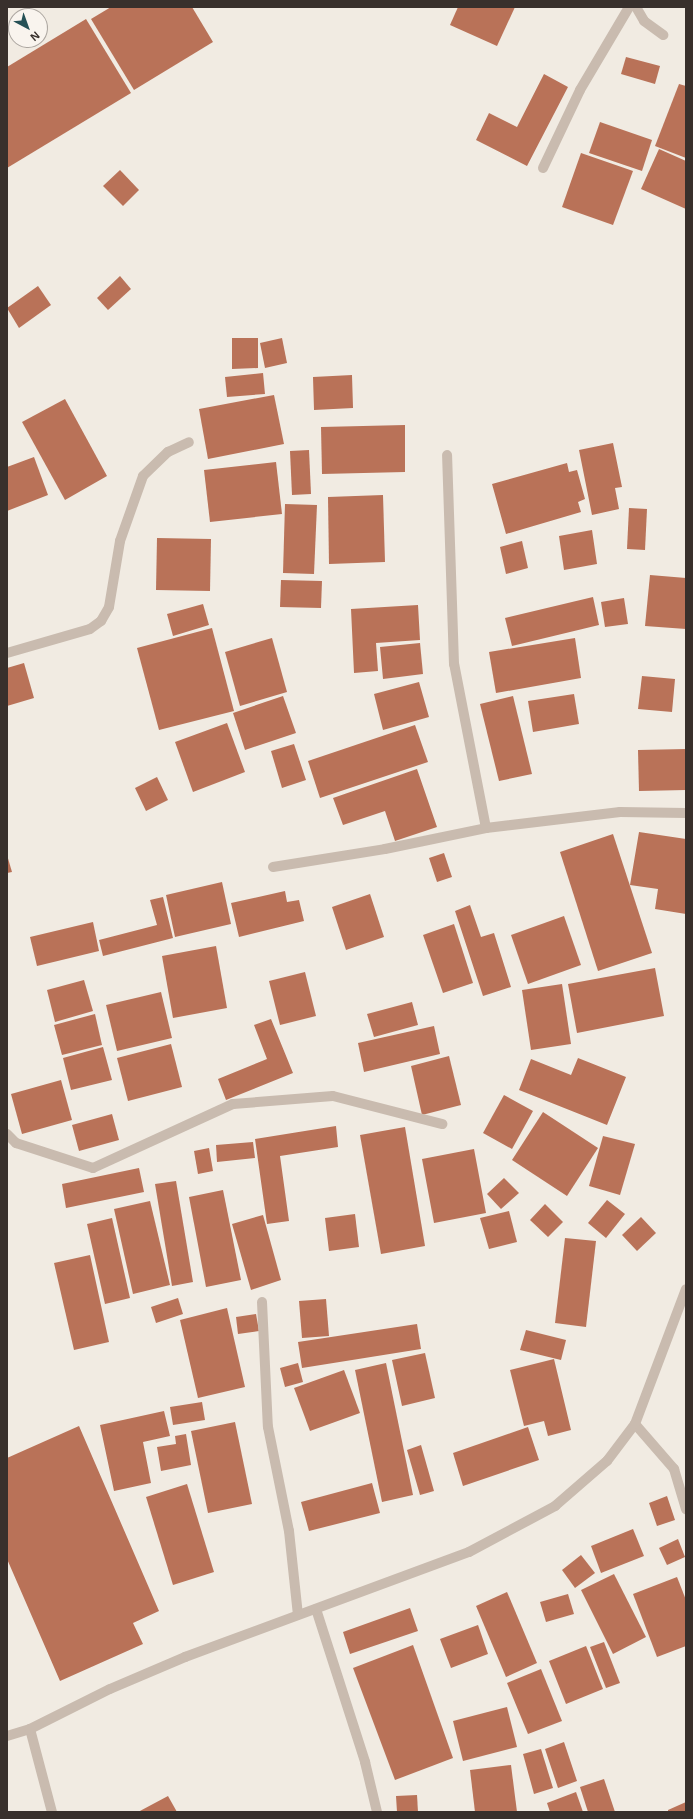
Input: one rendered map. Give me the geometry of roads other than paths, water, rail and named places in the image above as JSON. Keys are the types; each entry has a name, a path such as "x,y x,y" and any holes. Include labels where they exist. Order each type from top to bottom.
{"street":[{"path":"543,168 580,90 629,7"},
{"path":"636,7 644,21 663,35"},
{"path":"7,653 90,629 101,621 109,607 120,541 143,476 168,452 189,442"},
{"path":"447,455 454,664 486,828"},
{"path":"273,867 385,850 486,828 620,812 686,813"},
{"path":"7,1134 16,1143 93,1168 233,1104 333,1096 442,1124"},
{"path":"7,1736 30,1729 110,1689 185,1657 469,1552 554,1506 607,1461 635,1424 686,1289"},
{"path":"262,1302 268,1427 289,1531 298,1615"},
{"path":"635,1424 674,1469 686,1509"},
{"path":"316,1609 365,1762 377,1812"},
{"path":"30,1729 52,1812"}]}
